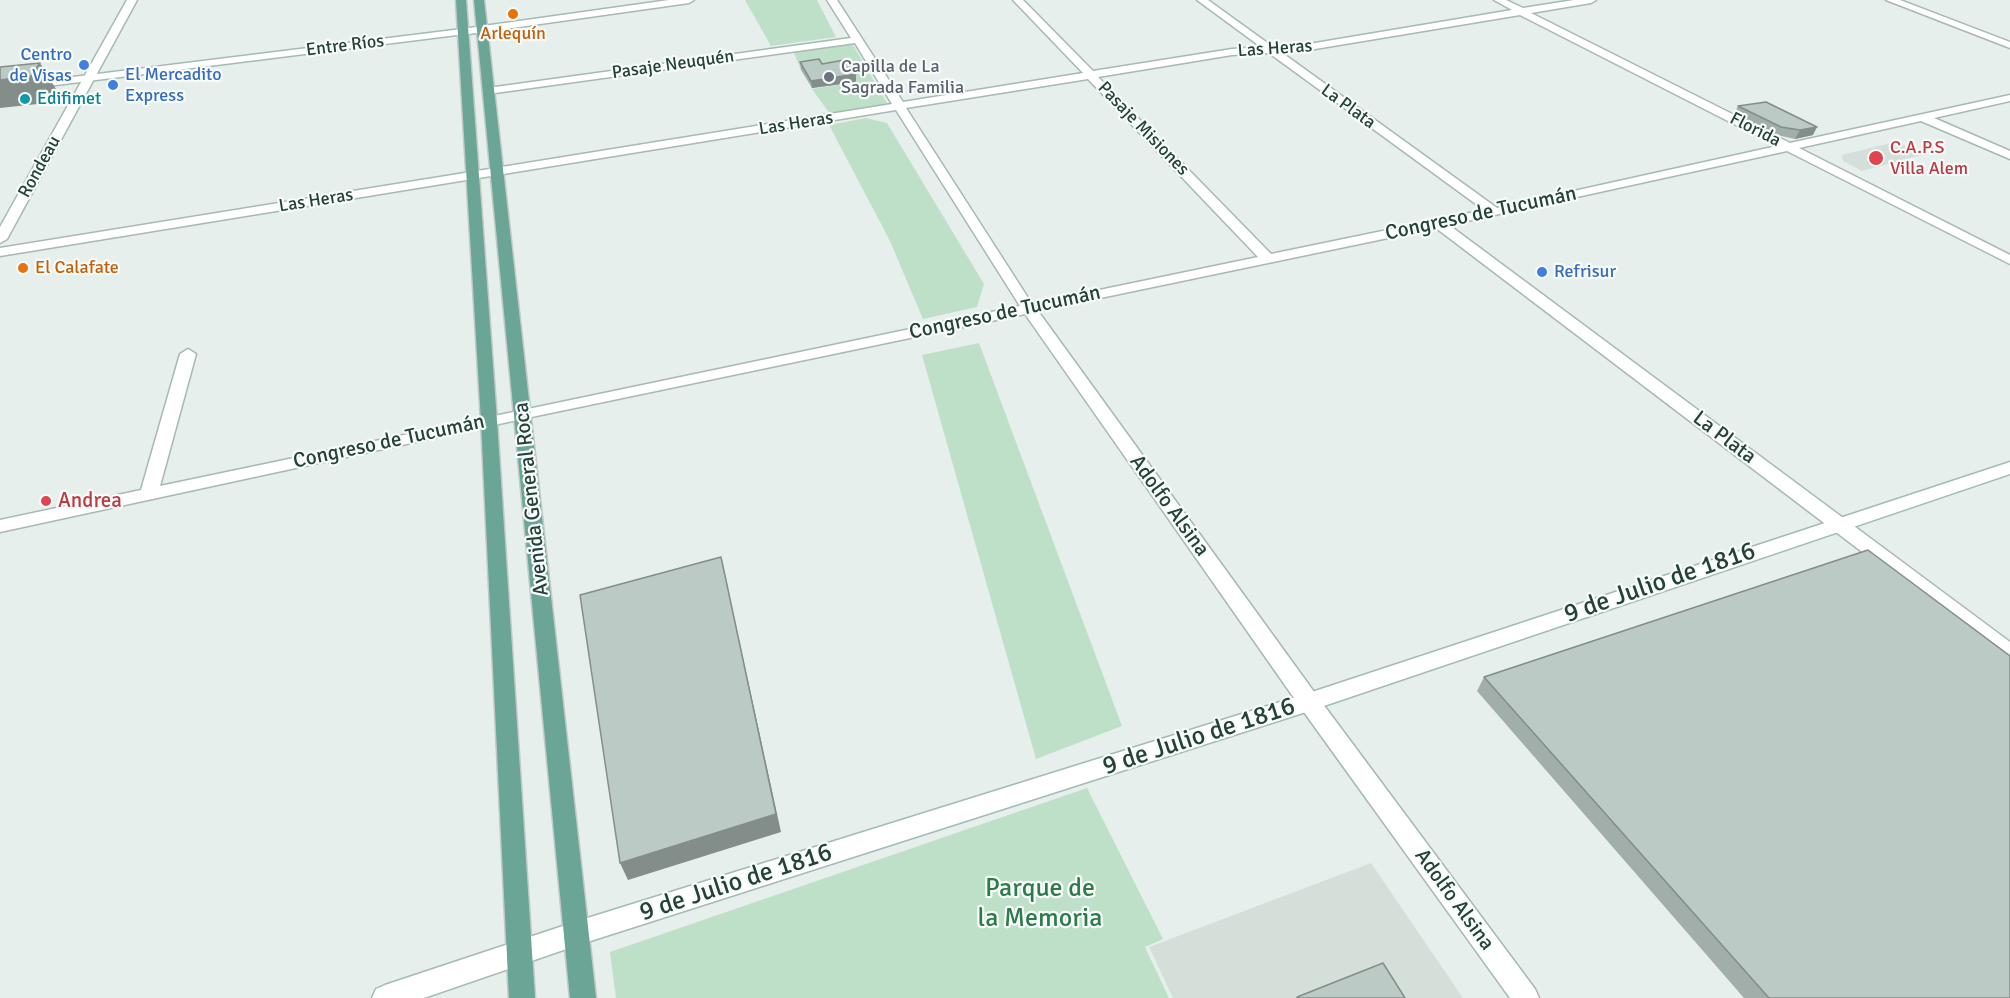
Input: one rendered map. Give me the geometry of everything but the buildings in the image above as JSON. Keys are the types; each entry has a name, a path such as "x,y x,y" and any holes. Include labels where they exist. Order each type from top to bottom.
{"main road":[{"name":"Avenida General Roca","path":"461,0 489,421 522,998"},
{"name":"Avenida General Roca","path":"479,0 583,998"}],"street":[{"name":"Rondeau","path":"0,239 132,0"},
{"name":"Entre Ríos","path":"0,89 462,32 689,0"},
{"name":"Adolfo Alsina","path":"832,0 902,106 1028,308 1309,702 1526,998"},
{"name":"Pasaje Misiones","path":"1018,0 1268,258"},
{"name":"La Plata","path":"1202,0 1495,212"},
{"name":"Florida","path":"1499,0 2010,260"},
{"name":"Las Heras","path":"0,252 1232,52 1303,48 1592,0"},
{"path":"1891,0 2010,45"},
{"name":"Pasaje Neuquén","path":"488,91 857,40"},
{"name":"Congreso de Tucumán","path":"0,526 522,414 1439,224 2010,98"},
{"path":"1924,118 2010,155"},
{"name":"La Plata","path":"1439,224 2010,653"},
{"path":"149,494 188,354"},
{"name":"9 de Julio de 1816","path":"386,998 578,933 1309,702 2010,468"}],"shaded area":[{"name":"C.A.P.S Villa Alem","path":"1895,142 1925,154 1862,171 1843,161 1842,155"},
{"path":"1371,863 1463,998 1173,998 1149,947"}],"green space":[{"path":"745,0 817,0 836,37 771,46"},
{"path":"852,43 888,105 830,114 812,89 855,82 801,70 793,51"},
{"path":"866,118 887,123 984,284 977,307 923,319 890,241 829,125"},
{"path":"979,343 1122,726 1036,759 922,355"},
{"name":"Parque de la Memoria","path":"1087,788 1163,939 1145,947 1169,998 616,998 610,952"}],"place":[{"name":"Arlequín","path":"513,14"},
{"name":"Centro de Visas","path":"84,65"},
{"name":"Capilla de La Sagrada Familia","path":"829,77"},
{"name":"El Mercadito Express","path":"113,85"},
{"name":"Edifimet","path":"25,99"},
{"name":"C.A.P.S Villa Alem","path":"1876,158"},
{"name":"El Calafate","path":"23,268"},
{"name":"Refrisur","path":"1542,272"},
{"name":"Andrea","path":"46,501"}]}
